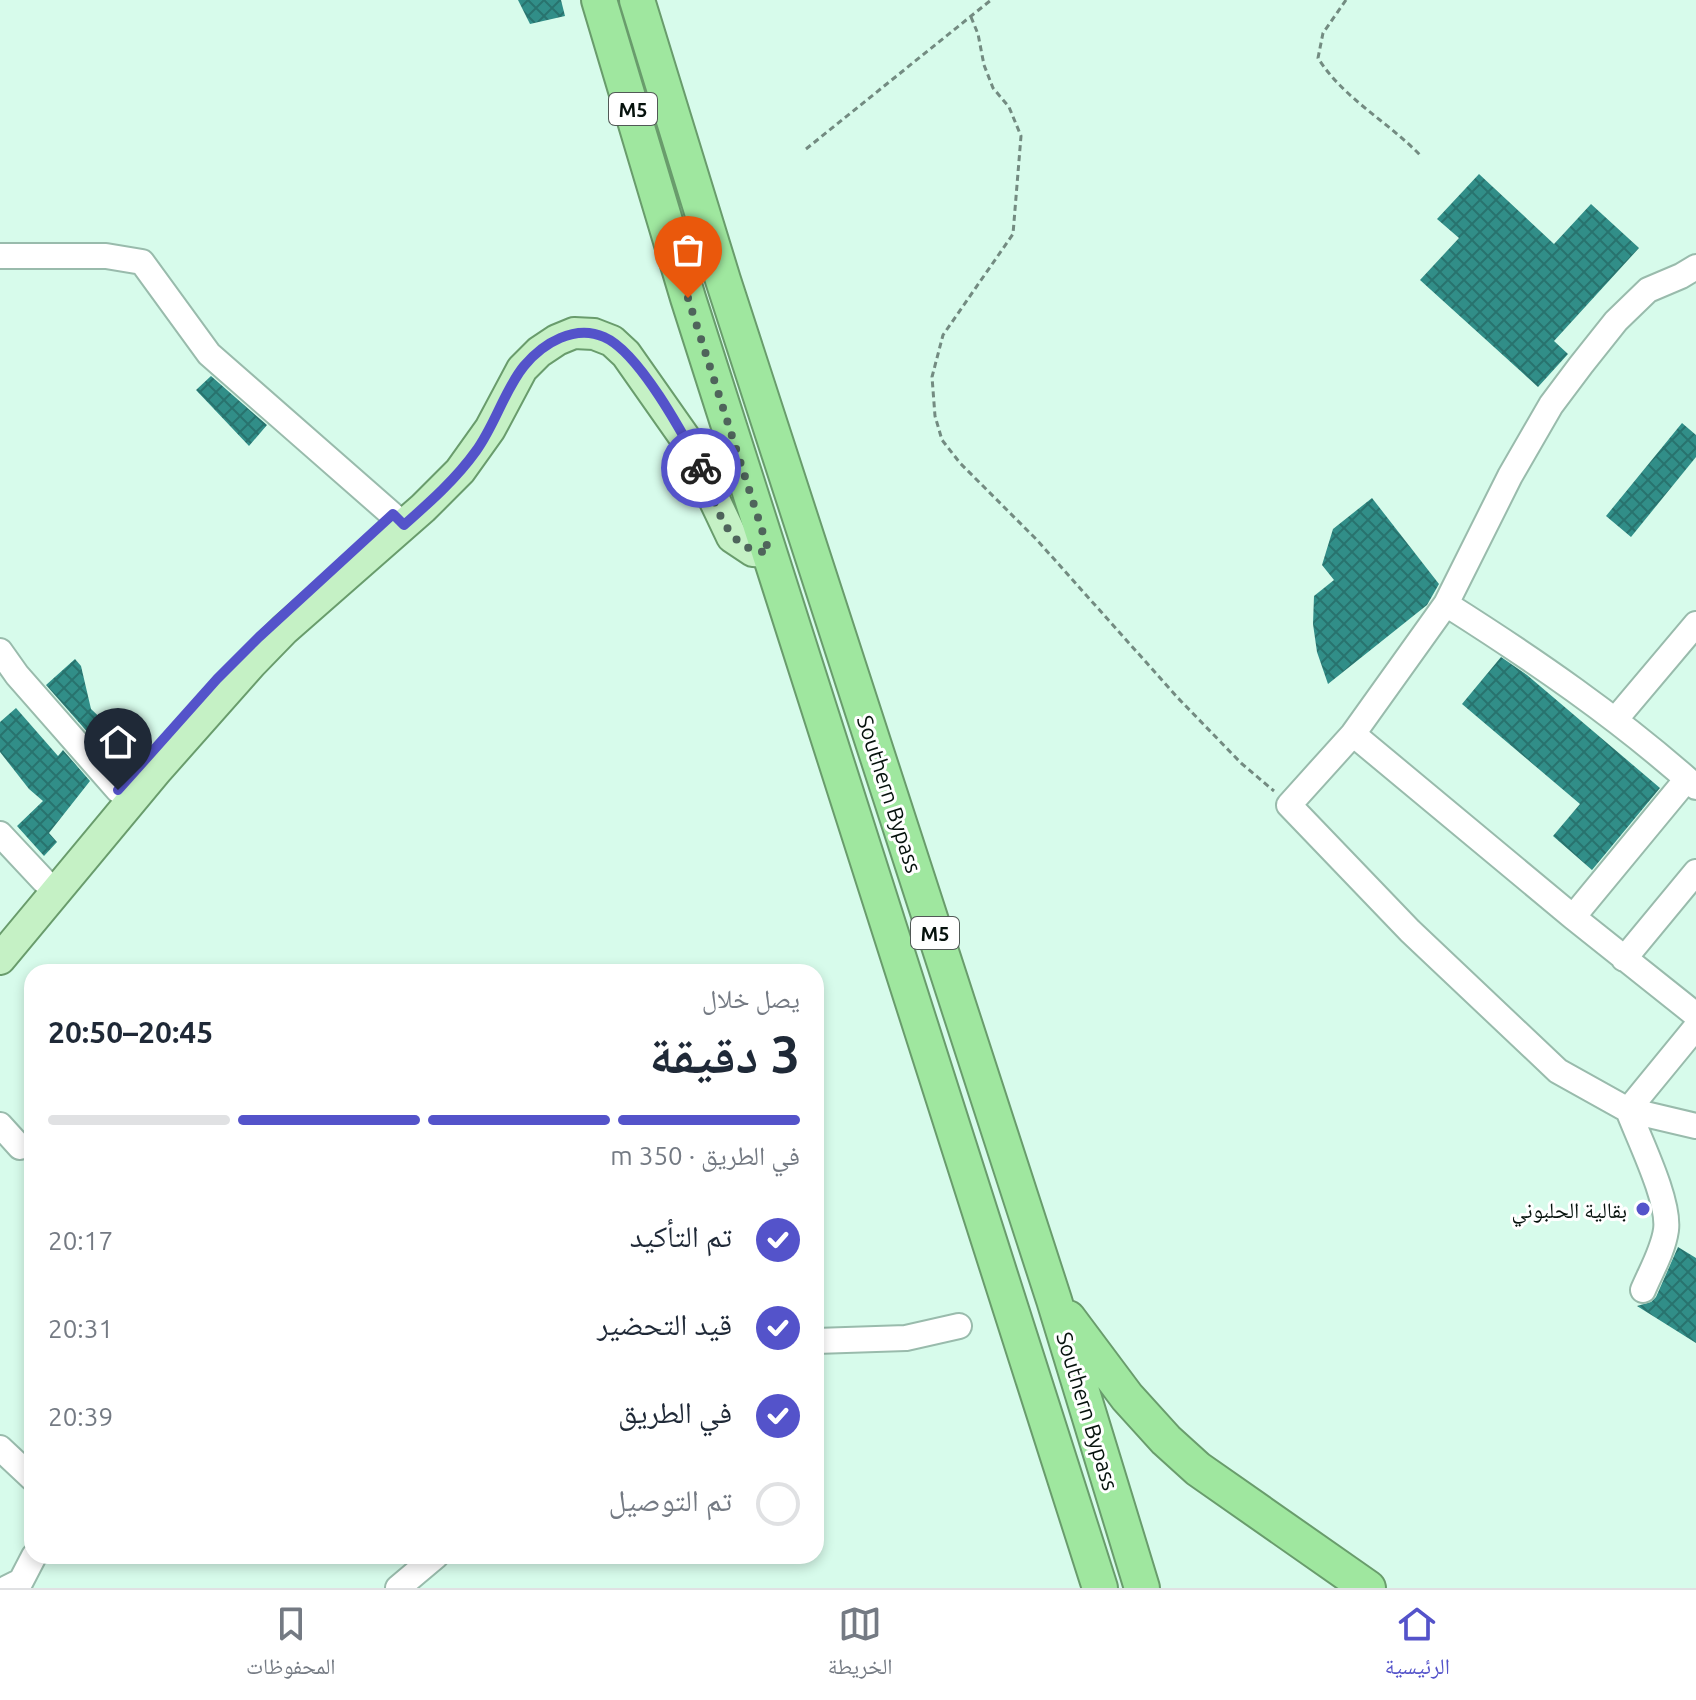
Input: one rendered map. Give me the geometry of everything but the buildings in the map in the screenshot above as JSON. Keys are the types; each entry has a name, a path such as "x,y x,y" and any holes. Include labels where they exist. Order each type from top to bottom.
{"highway":[{"name":"Southern Bypass","path":"599,0 688,298 1100,1588"},
{"name":"Southern Bypass","path":"637,0 723,280 1054,1300 1142,1588"},
{"path":"1054,1300 1127,1397 1166,1440 1198,1469 1357,1584"}],"main road":[{"path":"0,936 118,790 228,669 303,595 398,520 442,490 476,451 497,418 515,379 530,360 557,340 584,333 612,341 626,354 685,438 732,537 753,551 769,552"},
{"path":"0,959 108,828 251,664 398,520"}],"street":[{"path":"0,256 106,256 142,262 209,354 398,520"},
{"path":"1696,267 1648,290 1626,311 1551,405 1481,531 1446,604 1353,734 1289,805 1410,931 1558,1071 1628,1110 1696,1126"},
{"path":"1446,604 1518,650 1615,720 1692,783 1573,917"},
{"path":"1615,720 1696,624"},
{"path":"0,651 17,675 118,790"},
{"path":"1353,734 1696,1015"},
{"path":"0,834 44,881"},
{"path":"1624,959 1696,872"},
{"path":"1628,1110 1696,1027"},
{"path":"1628,1110 1664,1203 1666,1221 1663,1242 1643,1290"},
{"path":"0,1125 20,1147"},
{"path":"824,1341 906,1338 959,1326"},
{"path":"0,1448 24,1470"},
{"path":"7,1588 21,1581 30,1564"},
{"path":"398,1588 426,1564"}],"path":[{"path":"806,149 991,0"},
{"path":"1346,0 1323,33 1318,58 1327,73 1351,97 1397,131 1420,155"},
{"path":"971,17 984,65 993,88 1009,107 1021,136 1021,149 1013,234 943,335 932,377 935,416 942,440 960,463 1037,540 1178,698 1241,763 1289,805"}],"way so far":[{"path":"688,298 769,552 745,548 732,537 701,468"}],"place":[{"name":"بقالية الحلبوني","path":"1643,1209"}],"route":[{"path":"118,790 217,679 303,595 393,514 404,525 442,490 476,451 522,369 557,340 574,333 594,334 619,347 667,409 701,468"}]}
